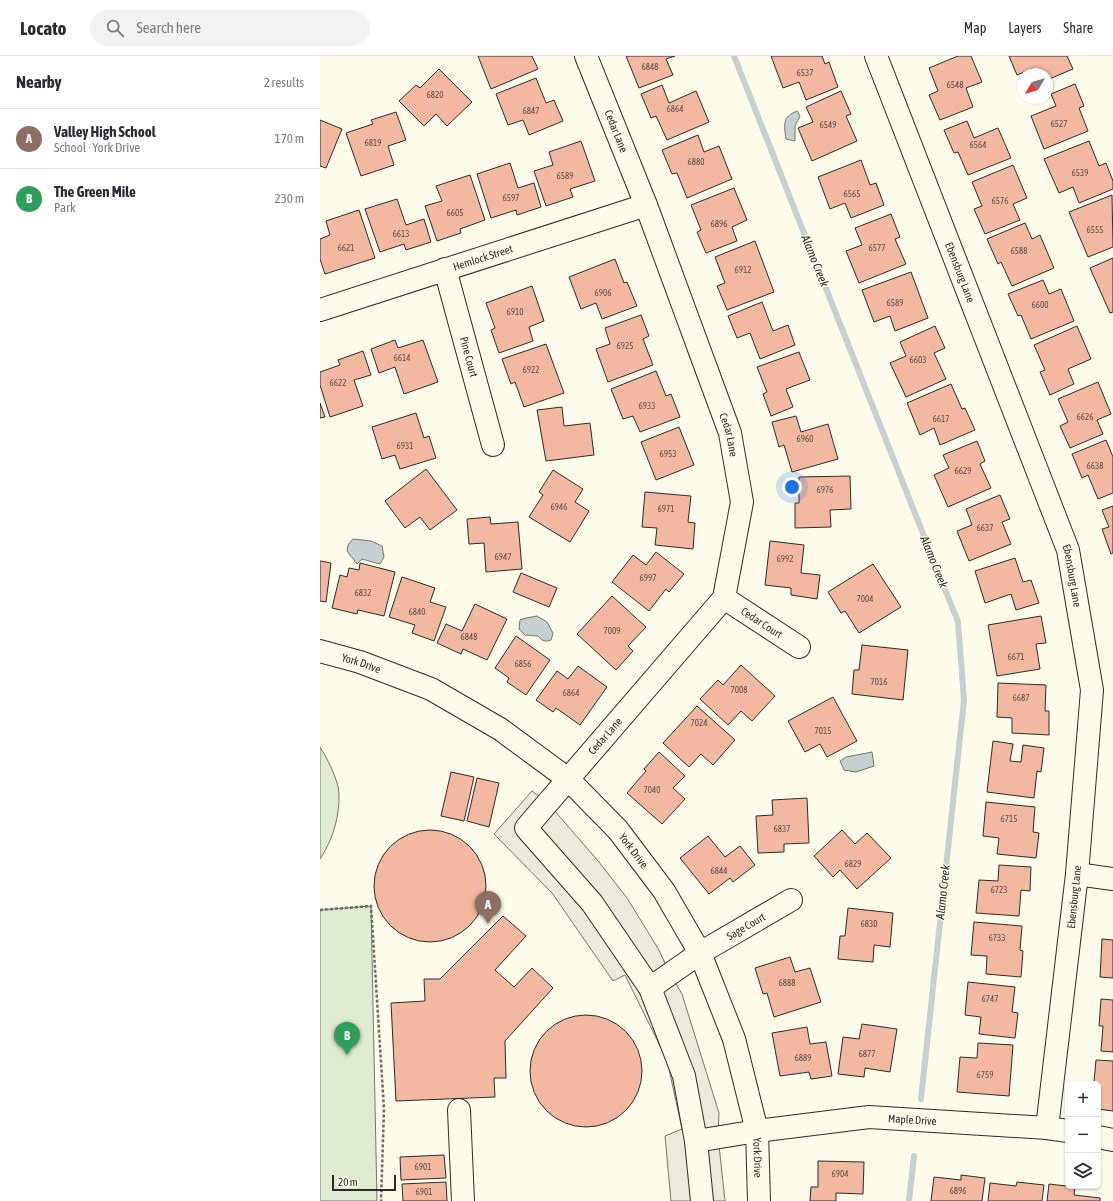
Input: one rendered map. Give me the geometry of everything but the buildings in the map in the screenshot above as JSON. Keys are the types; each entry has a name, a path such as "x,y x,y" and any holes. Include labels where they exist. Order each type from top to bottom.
{"street":[{"name":"Cedar Lane","path":"586,56 646,205 730,432 742,502 724,598 526,828 592,902 650,988"},
{"name":"Ebensburg Lane","path":"876,56 1068,550 1092,690 1058,1130"},
{"name":"Hemlock Street","path":"320,310 646,205"},
{"name":"Pine Court","path":"445,269 493,445"},
{"name":"Cedar Court","path":"724,598 799,647"},
{"name":"York Drive","path":"320,651 360,662 430,689 500,729 568,779 618,830 664,891 700,953 734,1039 757,1131 759,1201"},
{"path":"1077,874 1113,879"},
{"name":"Sage Court","path":"650,988 700,953 791,900"},
{"path":"650,988 684,1076 696,1141 702,1201"},
{"path":"459,1110 463,1201"},
{"name":"Maple Drive","path":"696,1141 757,1131 869,1117 1058,1130"},
{"path":"1101,1138 1113,1140"}],"path":[{"path":"320,910 371,906 384,1109 381,1201"}],"green space":[{"path":"320,747 337,781 339,801 335,827 329,844 320,859"},
{"path":"371,906 377,1201 320,1201 320,910"}],"shaded area":[{"path":"797,111 800,116 795,126 795,141 786,139 786,119 792,113"},
{"path":"353,539 371,541 382,546 384,557 380,564 362,559 357,564 347,551 348,545"},
{"path":"537,616 547,622 553,633 551,640 545,641 538,636 525,635 519,629 520,620"},
{"path":"872,752 874,766 856,772 844,770 840,761 846,757"},
{"path":"532,791 547,802 599,862 627,898 659,950 670,974 682,994 719,1113 718,1136 725,1201 671,1201 665,1136 682,1129 667,1060 625,975 613,981 552,893 494,834"}],"waterway":[{"name":"Alamo Creek","path":"734,56 958,622 964,700 921,1099"},
{"name":"Alamo Creek","path":"909,1201 914,1156"}],"place":[{"name":"Valley High School","path":"488,924"},
{"name":"The Green Mile","path":"347,1055"}]}
